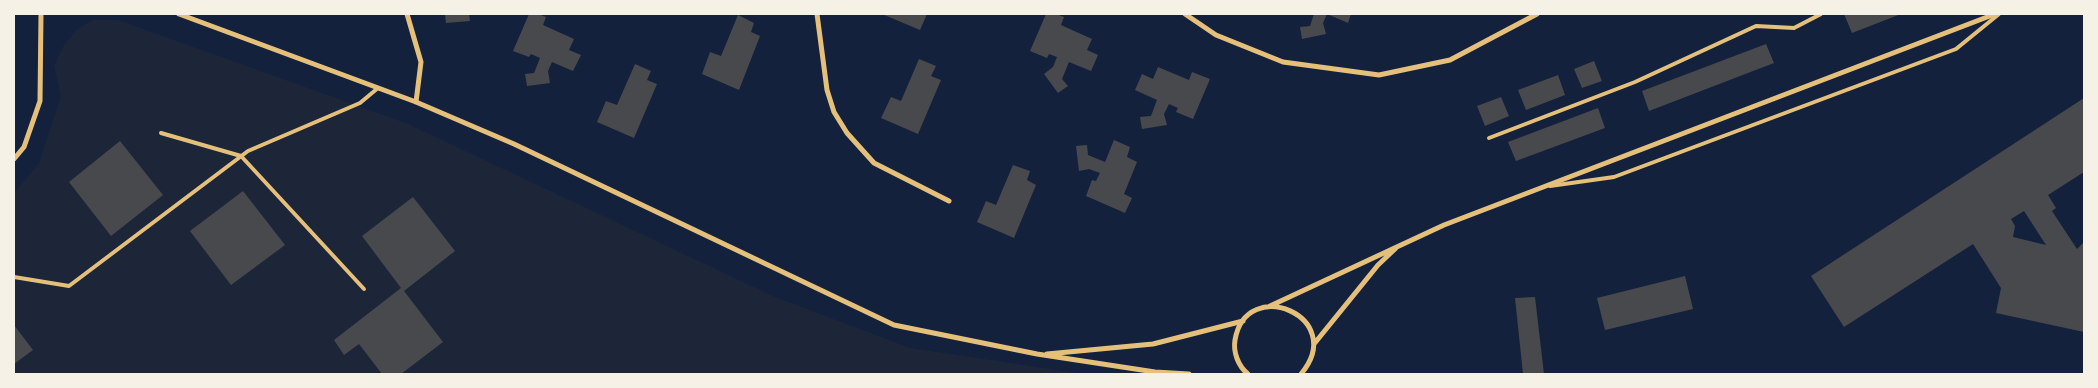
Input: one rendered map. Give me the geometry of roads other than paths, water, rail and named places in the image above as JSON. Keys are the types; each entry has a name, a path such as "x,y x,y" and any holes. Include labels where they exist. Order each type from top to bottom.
{"street":[{"path":"14,159 24,147 40,101 41,14"},
{"path":"180,14 416,102 514,144 894,324 1036,354 1155,372 1189,374"},
{"path":"407,14 421,62 416,102"},
{"path":"817,14 827,90 834,112 847,133 874,163 950,201"},
{"path":"1185,14 1216,35 1283,62 1379,75 1450,60 1537,14"},
{"path":"1036,354 1153,344 1243,320 1260,308 1302,293 1444,225 1995,14"},
{"path":"1301,374 1310,361 1314,344 1378,265 1400,245"},
{"path":"1270,306 1289,309 1305,320 1314,344"},
{"path":"1243,320 1237,330 1235,352 1239,363 1248,374"}],"lane":[{"path":"1489,138 1635,82 1756,26 1794,28 1821,14"},
{"path":"1546,187 1614,177 1956,49 1999,14"},
{"path":"14,277 69,286 248,151 360,103 378,88"},
{"path":"161,133 241,156 364,289"}]}
